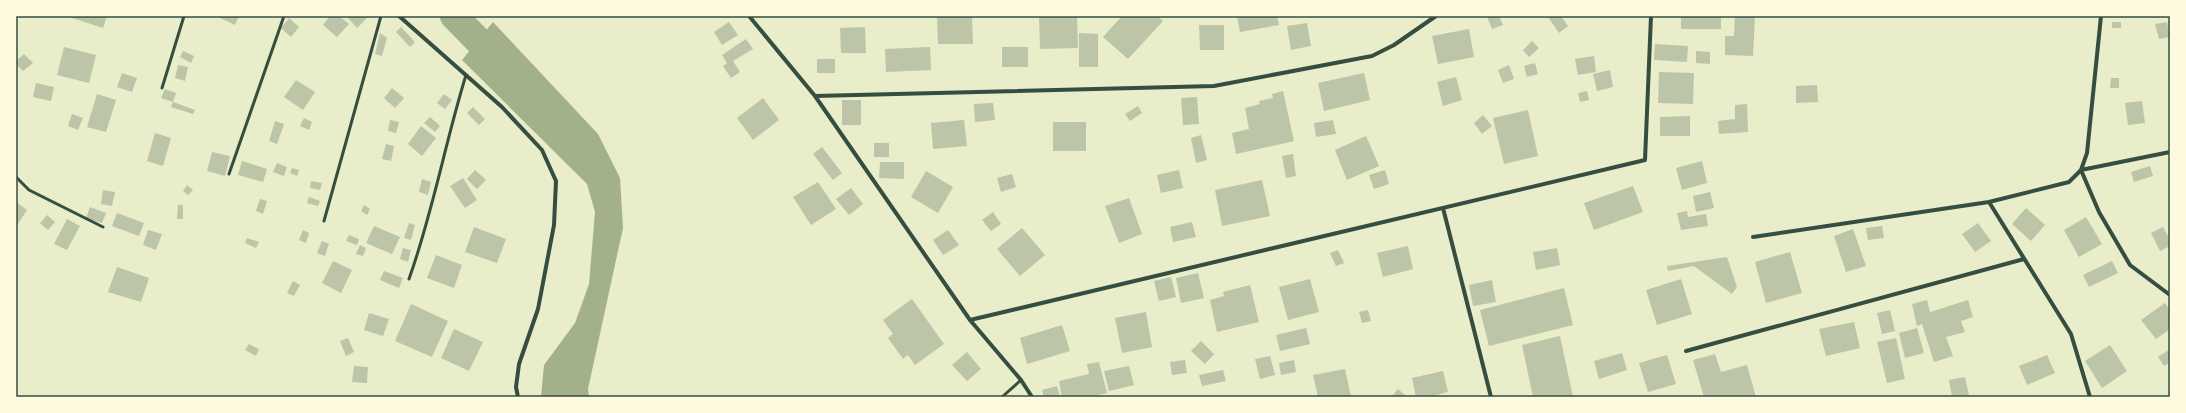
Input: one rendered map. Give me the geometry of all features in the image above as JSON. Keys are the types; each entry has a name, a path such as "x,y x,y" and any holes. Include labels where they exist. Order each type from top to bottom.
{"street":[{"path":"398,16 502,107 542,150 556,181 554,226 538,309 520,364 516,387 518,397"},
{"path":"749,16 815,96 970,320 1021,380 1032,397"},
{"path":"815,96 1214,86 1372,56 1394,45 1436,16"},
{"path":"970,320 1646,160 1652,16"},
{"path":"1753,237 1988,202 2069,182 2081,170 2087,153 2101,16"},
{"path":"2081,170 2170,152"},
{"path":"2081,170 2099,212 2130,265 2170,295"},
{"path":"1988,202 2071,334 2090,397"},
{"path":"1444,208 1492,397"},
{"path":"1686,351 2024,259"}],"lane":[{"path":"162,88 184,16"},
{"path":"229,174 284,16"},
{"path":"324,221 381,16"},
{"path":"409,279 425,235 453,116 466,75"},
{"path":"16,177 28,190 103,227"},
{"path":"1002,397 1021,380"}],"shaded area":[{"path":"493,22 598,134 620,178 623,228 588,389 589,397 541,397 544,365 575,323 589,284 595,212 587,184 462,60"}],"building":[{"path":"66,16 107,16 103,28"},
{"path":"216,16 239,16 235,25"},
{"path":"330,16 339,16 349,24 337,37 323,25"},
{"path":"350,16 365,16 367,18 357,28 348,18"},
{"path":"937,16 972,16 973,44 938,44"},
{"path":"1039,16 1077,16 1078,48 1040,49"},
{"path":"1122,16 1157,16 1163,21 1128,59 1103,37"},
{"path":"1237,16 1277,16 1279,25 1240,32"},
{"path":"1499,16 1503,25 1492,29 1487,17"},
{"path":"1561,16 1568,26 1559,33 1548,17"},
{"path":"1681,16 1721,16 1721,29 1681,29"},
{"path":"1735,16 1755,16 1753,56 1725,55 1725,36 1734,36"},
{"path":"289,18 299,27 291,37 281,28"},
{"path":"729,22 738,35 722,45 714,32"},
{"path":"2112,22 2121,22 2121,28 2112,28"},
{"path":"2167,22 2170,37 2159,39 2155,24"},
{"path":"1307,23 1311,46 1291,50 1287,26"},
{"path":"1199,25 1224,25 1224,50 1200,50"},
{"path":"401,27 415,42 410,47 396,32"},
{"path":"865,27 866,53 841,53 840,28"},
{"path":"1469,29 1474,57 1438,64 1432,36"},
{"path":"380,33 387,38 382,56 375,54"},
{"path":"1079,33 1098,34 1098,67 1079,67"},
{"path":"746,39 753,49 733,61 740,72 731,78 723,66 727,63 722,55"},
{"path":"1532,41 1539,48 1529,57 1523,50"},
{"path":"1655,44 1688,46 1687,62 1654,60"},
{"path":"64,47 96,55 89,83 57,75"},
{"path":"930,47 931,70 886,72 885,49"},
{"path":"1002,47 1028,47 1028,67 1002,67"},
{"path":"183,51 194,56 191,63 180,57"},
{"path":"1696,51 1710,52 1710,64 1696,63"},
{"path":"24,54 33,63 23,71 16,64 16,61"},
{"path":"1594,56 1596,72 1578,75 1575,59"},
{"path":"817,59 835,59 835,73 817,73"},
{"path":"1535,63 1538,74 1527,77 1524,66"},
{"path":"178,65 188,67 185,81 175,78"},
{"path":"1509,65 1514,79 1503,83 1498,70"},
{"path":"1610,70 1613,87 1597,91 1593,74"},
{"path":"1659,72 1694,73 1693,104 1658,103"},
{"path":"122,73 137,78 132,92 117,87"},
{"path":"1364,73 1370,100 1324,111 1318,83"},
{"path":"1456,77 1462,100 1443,106 1437,82"},
{"path":"2111,78 2119,78 2119,88 2110,88"},
{"path":"296,80 315,92 303,110 284,97"},
{"path":"36,83 54,87 51,101 33,97"},
{"path":"1817,85 1818,102 1796,103 1796,86"},
{"path":"392,88 404,98 395,108 384,98"},
{"path":"165,89 176,93 173,102 161,98"},
{"path":"1283,91 1294,141 1236,154 1232,133 1249,129 1245,108 1260,104 1259,101 1273,98 1272,94"},
{"path":"1587,91 1589,100 1580,102 1578,93"},
{"path":"97,94 116,100 106,132 87,127"},
{"path":"444,94 452,100 445,109 437,103"},
{"path":"1197,97 1199,124 1183,125 1181,98"},
{"path":"763,98 779,120 753,140 737,118"},
{"path":"842,100 861,100 861,125 842,125"},
{"path":"2142,101 2145,123 2128,125 2125,103"},
{"path":"173,102 195,110 193,114 171,107"},
{"path":"993,103 995,120 975,122 974,104"},
{"path":"1747,104 1748,132 1719,134 1718,121 1735,119 1735,105"},
{"path":"1138,106 1142,113 1130,121 1125,114"},
{"path":"473,107 485,119 479,125 467,113"},
{"path":"1528,110 1538,156 1504,164 1493,118"},
{"path":"72,114 83,118 78,130 68,126"},
{"path":"1483,115 1492,126 1482,134 1474,123"},
{"path":"1690,116 1690,136 1660,136 1660,117"},
{"path":"430,117 440,126 435,132 424,123"},
{"path":"304,118 312,122 309,130 300,126"},
{"path":"390,120 399,122 396,133 388,131"},
{"path":"964,120 967,146 933,149 931,123"},
{"path":"1333,120 1336,134 1316,137 1314,123"},
{"path":"275,121 284,124 277,144 269,141"},
{"path":"1053,122 1086,122 1086,151 1053,151"},
{"path":"421,126 436,138 422,156 408,144"},
{"path":"155,133 171,138 163,166 147,161"},
{"path":"1201,135 1207,160 1196,163 1191,138"},
{"path":"1366,136 1379,166 1347,180 1335,150"},
{"path":"874,143 889,143 889,157 874,157"},
{"path":"386,144 394,146 391,161 382,159"},
{"path":"822,147 842,173 833,180 813,154"},
{"path":"212,152 230,156 225,176 207,171"},
{"path":"1293,154 1296,176 1286,178 1282,156"},
{"path":"242,161 267,169 263,182 238,175"},
{"path":"1702,161 1707,183 1682,190 1676,168"},
{"path":"880,162 904,162 904,179 879,178"},
{"path":"277,163 287,167 284,176 273,172"},
{"path":"2150,166 2153,176 2134,182 2131,172"},
{"path":"292,168 299,170 297,176 290,173"},
{"path":"475,170 486,180 477,189 467,179"},
{"path":"1179,170 1183,188 1161,193 1157,175"},
{"path":"1385,170 1389,184 1374,189 1369,175"},
{"path":"926,171 953,187 938,213 911,197"},
{"path":"1012,174 1016,187 1001,192 997,178"},
{"path":"463,178 477,200 465,208 450,186"},
{"path":"422,179 431,182 428,195 419,192"},
{"path":"1262,180 1270,216 1222,226 1215,190"},
{"path":"311,181 322,183 320,190 310,188"},
{"path":"818,182 836,209 811,225 793,197"},
{"path":"187,185 193,190 188,195 183,191"},
{"path":"1633,186 1643,212 1594,230 1584,203"},
{"path":"851,188 863,204 849,215 836,199"},
{"path":"103,190 115,192 112,206 101,204"},
{"path":"1710,192 1714,208 1696,212 1693,196"},
{"path":"309,197 320,201 318,206 307,203"},
{"path":"1129,198 1142,234 1119,243 1105,206"},
{"path":"260,199 267,201 263,214 256,211"},
{"path":"16,202 27,210 16,227"},
{"path":"178,205 183,205 183,219 177,219"},
{"path":"364,205 370,209 367,215 361,211"},
{"path":"90,207 106,213 102,223 86,218"},
{"path":"2026,208 2045,225 2031,241 2012,224"},
{"path":"1687,211 1688,217 1706,214 1708,226 1681,230 1677,213"},
{"path":"993,212 1001,224 991,231 982,220"},
{"path":"117,213 144,223 139,236 112,226"},
{"path":"47,215 55,222 48,230 40,223"},
{"path":"2086,217 2102,244 2079,257 2064,230"},
{"path":"67,219 80,226 67,250 54,244"},
{"path":"1192,222 1196,237 1173,242 1170,227"},
{"path":"409,223 415,225 411,240 404,238"},
{"path":"1978,223 1991,241 1975,252 1962,234"},
{"path":"374,226 400,237 392,254 366,243"},
{"path":"1882,226 1884,238 1868,240 1866,228"},
{"path":"474,227 506,239 497,263 465,252"},
{"path":"2163,227 2170,240 2170,246 2160,251 2151,233"},
{"path":"1022,228 1045,255 1020,276 997,249"},
{"path":"1853,229 1866,266 1846,272 1834,236"},
{"path":"148,230 162,234 156,250 143,245"},
{"path":"303,230 309,233 306,243 299,240"},
{"path":"948,230 959,245 943,255 933,240"},
{"path":"349,235 359,239 357,245 346,241"},
{"path":"247,238 259,242 256,248 245,243"},
{"path":"322,241 329,244 325,256 317,253"},
{"path":"360,245 366,248 363,256 356,254"},
{"path":"1408,246 1413,269 1383,277 1377,253"},
{"path":"403,248 411,250 408,262 400,259"},
{"path":"1557,248 1560,265 1536,270 1533,252"},
{"path":"1338,250 1344,263 1336,266 1330,253"},
{"path":"1790,252 1802,293 1766,303 1755,262"},
{"path":"436,255 462,265 454,288 427,278"},
{"path":"1727,257 1737,287 1732,294 1694,266 1668,271 1667,266"},
{"path":"333,261 352,270 341,293 322,283"},
{"path":"2112,261 2118,273 2089,287 2083,275"},
{"path":"117,267 149,278 141,302 108,292"},
{"path":"384,271 403,278 399,288 380,280"},
{"path":"1198,273 1204,298 1181,303 1176,278"},
{"path":"1171,277 1176,297 1159,301 1154,281"},
{"path":"1310,279 1319,312 1288,320 1279,287"},
{"path":"1681,279 1692,314 1657,325 1646,290"},
{"path":"1492,280 1496,302 1473,306 1469,285"},
{"path":"293,281 300,285 294,296 287,293"},
{"path":"1250,285 1259,322 1217,332 1210,300 1224,296 1223,292"},
{"path":"1564,288 1573,325 1489,346 1480,310"},
{"path":"912,299 944,344 915,365 908,355 903,359 888,338 893,334 883,320"},
{"path":"1927,300 1930,312 1968,300 1973,317 1961,321 1965,332 1946,337 1953,356 1934,362 1922,324 1917,326 1912,304"},
{"path":"2165,303 2170,310 2170,329 2156,339 2141,320"},
{"path":"411,304 448,321 432,357 395,341"},
{"path":"1368,310 1371,321 1362,323 1359,312"},
{"path":"1890,310 1895,331 1882,334 1877,313"},
{"path":"1146,312 1152,347 1122,353 1115,318"},
{"path":"369,313 389,319 383,336 364,330"},
{"path":"1854,322 1860,348 1826,356 1819,329"},
{"path":"1062,325 1070,351 1027,364 1020,338"},
{"path":"1306,328 1310,344 1280,351 1276,335"},
{"path":"1917,328 1924,353 1905,358 1899,333"},
{"path":"454,329 483,342 469,371 441,358"},
{"path":"1560,336 1573,397 1533,397 1522,345"},
{"path":"348,338 354,352 346,356 340,341"},
{"path":"1896,338 1905,379 1887,383 1877,342"},
{"path":"1201,341 1214,354 1205,364 1191,351"},
{"path":"249,344 259,349 256,356 245,350"},
{"path":"2110,345 2127,371 2102,388 2085,361"},
{"path":"2170,349 2170,362 2164,366 2158,357"},
{"path":"967,352 981,369 967,381 952,365"},
{"path":"1622,353 1627,370 1599,379 1594,361"},
{"path":"1715,354 1721,372 1747,365 1756,397 1704,397 1693,360"},
{"path":"1667,355 1676,384 1648,392 1639,363"},
{"path":"2047,355 2055,373 2027,385 2019,366"},
{"path":"1270,356 1275,375 1260,379 1255,359"},
{"path":"1185,360 1187,373 1172,375 1170,362"},
{"path":"1294,360 1296,372 1281,375 1279,363"},
{"path":"1099,362 1107,393 1089,397 1062,397 1059,381 1089,374 1087,364"},
{"path":"354,366 368,367 367,383 352,382"},
{"path":"1129,366 1134,385 1109,391 1104,371"},
{"path":"1345,369 1351,397 1318,397 1313,375"},
{"path":"1223,370 1226,381 1202,386 1199,375"},
{"path":"1443,371 1448,392 1429,397 1416,397 1412,378"},
{"path":"1965,377 1969,395 1952,397 1949,380"},
{"path":"1057,386 1060,397 1044,397 1042,390"},
{"path":"1398,389 1407,397 1391,397"}],"waterway":[{"path":"454,16 504,67"}]}
